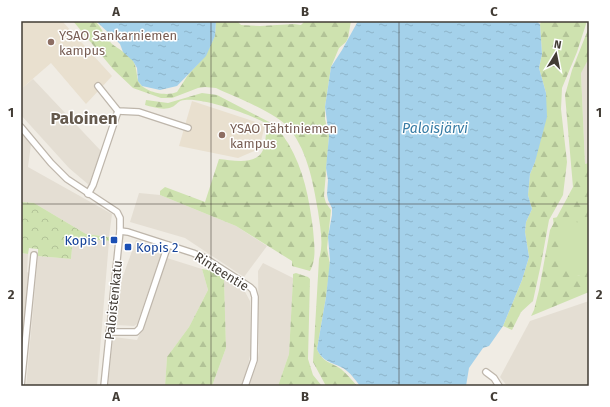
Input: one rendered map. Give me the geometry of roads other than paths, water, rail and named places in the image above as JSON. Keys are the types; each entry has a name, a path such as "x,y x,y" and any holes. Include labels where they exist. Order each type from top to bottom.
{"street":[{"path":"98,86 118,110 139,112 188,128"},
{"path":"21,127 51,163 67,179 88,194 93,185 118,110"},
{"name":"Paloistenkatu","path":"88,194 114,209 119,215 121,223 104,386"},
{"name":"Rinteentie","path":"120,231 128,232 193,252 244,282 253,290 255,297 254,360 245,386"},
{"path":"110,332 136,332 140,328 168,245"},
{"path":"21,386 34,254"},
{"path":"486,372 494,378 499,386"}],"water":[{"path":"96,21 216,21 215,36 206,56 177,86 160,90 142,86 138,81 137,68 133,61 123,52 120,44"},
{"name":"Paloisjärvi","path":"358,21 536,21 540,24 542,54 539,68 546,93 547,117 535,162 530,174 528,195 532,209 526,222 525,232 529,257 522,280 503,326 489,346 483,348 469,368 466,386 360,386 347,371 323,358 317,349 326,297 330,260 328,237 332,215 332,208 327,194 328,180 326,168 329,136 325,107 331,67"}],"place":[{"name":"YSAO Sankarniemen kampus","path":"51,42"},
{"name":"YSAO Tähtiniemen kampus","path":"222,135"},
{"name":"Kopis 1","path":"114,240"},
{"name":"Kopis 2","path":"128,247"}],"district":[{"name":"Paloinen","path":"84,118"}]}
